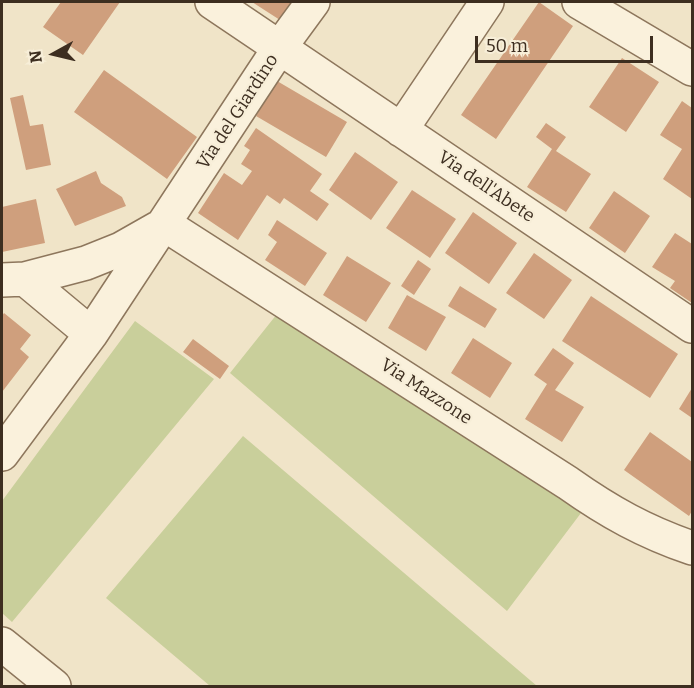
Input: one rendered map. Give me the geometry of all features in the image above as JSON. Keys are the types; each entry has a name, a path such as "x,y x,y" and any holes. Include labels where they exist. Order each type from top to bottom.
{"street":[{"name":"Via dell'Abete","path":"212,2 693,326"},
{"name":"Via del Giardino","path":"2,454 91,334 280,47 313,2"},
{"path":"401,130 487,2"},
{"path":"579,2 693,69"},
{"name":"Via del Giardino","path":"14,280 86,263 121,249 164,224"},
{"name":"Via Mazzone","path":"164,224 568,483 600,506 637,527 693,548"},
{"name":"Via del Giardino","path":"14,280 91,334"},
{"path":"3,648 54,687"}],"green space":[{"path":"277,314 523,470 581,513 507,611 230,373"},
{"path":"135,321 214,379 12,622 2,613 2,501"},
{"path":"243,436 537,686 210,686 106,598"}],"building":[{"path":"61,2 120,2 83,55 43,27"},
{"path":"252,2 293,2 280,20"},
{"path":"539,2 573,26 496,139 461,115"},
{"path":"622,58 659,82 626,132 589,107"},
{"path":"104,70 197,137 167,179 74,112"},
{"path":"277,81 347,122 326,157 256,116"},
{"path":"23,95 30,126 43,124 51,165 26,170 10,98"},
{"path":"682,101 692,108 692,199 663,179 682,149 660,135"},
{"path":"546,123 566,137 556,151 591,174 566,212 527,187 552,149 536,137"},
{"path":"256,128 322,174 310,191 329,204 317,221 284,198 280,204 267,195 238,240 198,213 224,173 242,185 252,171 241,164 250,150 244,146"},
{"path":"355,152 398,182 371,220 329,190"},
{"path":"96,171 101,183 122,197 126,206 75,226 56,189"},
{"path":"412,190 456,219 430,258 386,228"},
{"path":"614,191 650,216 625,253 589,228"},
{"path":"36,199 45,243 2,252 2,207"},
{"path":"473,212 517,243 489,284 445,253"},
{"path":"277,220 327,253 305,286 265,260 277,242 268,235"},
{"path":"675,233 692,244 692,303 670,288 675,281 652,267"},
{"path":"534,253 572,280 544,319 506,293"},
{"path":"347,256 391,283 366,322 323,295"},
{"path":"418,260 431,269 414,295 401,286"},
{"path":"460,286 497,309 485,328 448,306"},
{"path":"407,295 446,317 426,351 388,328"},
{"path":"591,296 678,354 650,398 562,341"},
{"path":"4,313 31,335 20,349 29,357 2,392 2,316"},
{"path":"473,338 512,363 490,398 451,373"},
{"path":"193,339 229,366 220,379 183,352"},
{"path":"553,348 574,363 555,390 584,407 562,442 525,419 547,384 534,375"},
{"path":"692,388 692,418 679,409"},
{"path":"650,432 692,462 692,511 689,516 624,470"}]}
